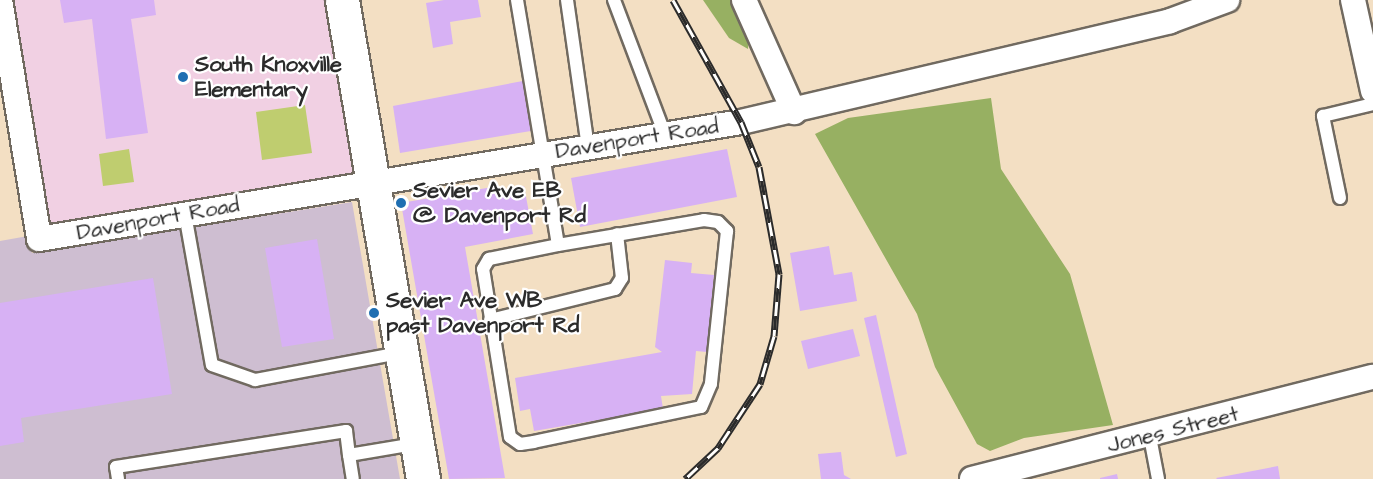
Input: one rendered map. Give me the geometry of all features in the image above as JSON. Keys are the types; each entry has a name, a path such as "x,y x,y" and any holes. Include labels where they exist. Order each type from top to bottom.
{"main road":[{"path":"342,0 370,183 423,479"}],"street":[{"name":"Davenport Road","path":"0,0 39,239 665,135 794,111 1170,21 1227,0"},
{"path":"744,0 794,111"},
{"path":"1353,0 1373,91"},
{"name":"Jones Street","path":"972,479 1150,437 1373,377"}],"lane":[{"path":"517,0 558,245"},
{"path":"567,0 588,147"},
{"path":"614,0 665,135"},
{"path":"1340,198 1323,116 1373,104"},
{"path":"185,214 212,365 255,380 400,352"},
{"path":"704,220 718,222 727,231 711,384 701,407 520,444 510,437 483,269 489,259 558,245 704,220"},
{"path":"490,320 615,289 622,278 617,234"},
{"path":"118,479 116,467 346,431 353,479"},
{"path":"1150,437 1158,479"},
{"path":"349,455 416,443"}],"shaded area":[{"name":"South Knoxville Elementary","path":"0,0 342,0 370,183 39,239"},
{"path":"352,202 400,479 0,479 0,241 28,236 32,253"}],"green space":[{"path":"703,0 734,0 749,32 748,49 729,38"},
{"path":"991,98 1001,169 1070,274 1113,425 1024,438 990,451 977,444 935,367 917,314 815,134 848,118"},
{"path":"305,105 312,153 262,160 256,112"},
{"path":"129,149 134,182 103,186 99,154"}],"building":[{"path":"60,0 154,0 156,15 131,19 148,133 106,139 92,19 64,23"},
{"path":"444,0 478,0 481,17 450,22 453,44 433,48 426,3"},
{"path":"528,80 537,130 400,153 393,106"},
{"path":"727,149 737,197 580,227 571,178"},
{"path":"498,186 499,191 524,186 533,234 465,247 505,478 449,479 401,203"},
{"path":"317,239 334,339 282,347 265,248"},
{"path":"829,246 834,275 852,272 857,301 800,311 790,253"},
{"path":"665,260 692,263 691,273 714,275 707,352 696,351 692,394 661,396 663,409 534,431 530,409 520,411 515,378 662,352 655,347"},
{"path":"153,278 172,394 21,418 24,442 0,446 0,303"},
{"path":"876,315 907,454 896,457 864,318"},
{"path":"853,329 860,356 808,369 801,341"},
{"path":"841,452 844,475 851,479 821,479 818,454"},
{"path":"1278,466 1280,479 1216,478"},
{"path":"1117,474 1118,479 1100,479 1100,478"}],"railway":[{"path":"673,0 741,122 759,167 779,274 774,336 760,384 718,448 685,479"}],"place":[{"name":"South Knoxville Elementary","path":"183,77"},
{"name":"Sevier Ave EB @ Davenport Rd","path":"401,203"},
{"name":"Sevier Ave WB past Davenport Rd","path":"374,313"}]}
